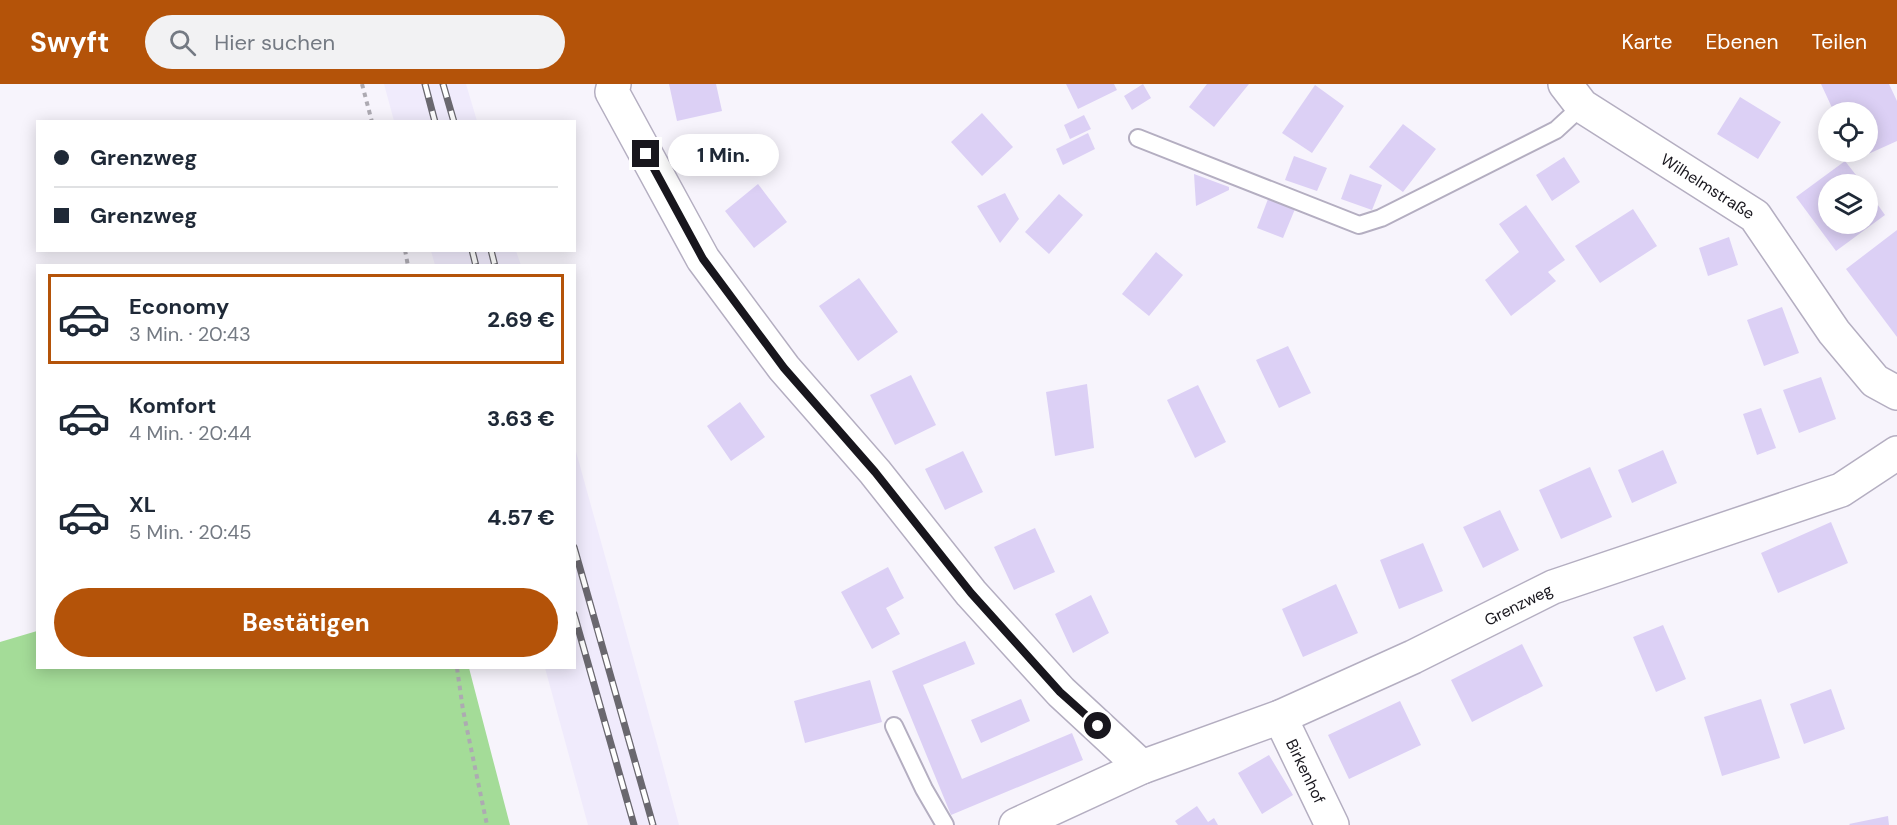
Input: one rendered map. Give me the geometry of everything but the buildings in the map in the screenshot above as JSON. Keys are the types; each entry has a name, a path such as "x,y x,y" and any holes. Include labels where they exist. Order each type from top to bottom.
{"street":[{"path":"614,84 612,92 703,259 784,368 875,472 979,601 1060,692 1142,767"},
{"name":"Wilhelmstraße","path":"1574,95 1755,216 1834,332 1875,381 1897,393"},
{"name":"Grenzweg","path":"1016,825 1142,767 1280,717 1413,657 1553,587 1840,490 1897,453"},
{"name":"Birkenhof","path":"1280,717 1332,825"}],"lane":[{"path":"1138,138 1359,225 1381,218 1556,130 1574,95"},
{"path":"894,726 924,789 945,825"}],"path":[{"path":"362,84 371,120"},
{"path":"457,669 463,710 487,825"}],"shaded area":[{"path":"384,84 466,84 477,120 394,120"},
{"path":"431,252 516,252 521,264 435,264"},
{"path":"576,452 679,825 588,825 545,669 576,669"}],"green space":[{"path":"36,631 36,669 469,669 510,825 0,825 0,642"}],"railway":[{"path":"425,84 434,120"},
{"path":"443,84 453,120"},
{"path":"472,252 476,264"},
{"path":"492,252 494,264"},
{"path":"576,554 653,825"},
{"path":"576,621 634,825"}],"route":[{"path":"646,154 703,259 784,368 875,472 971,593 1060,692 1098,726"}]}
